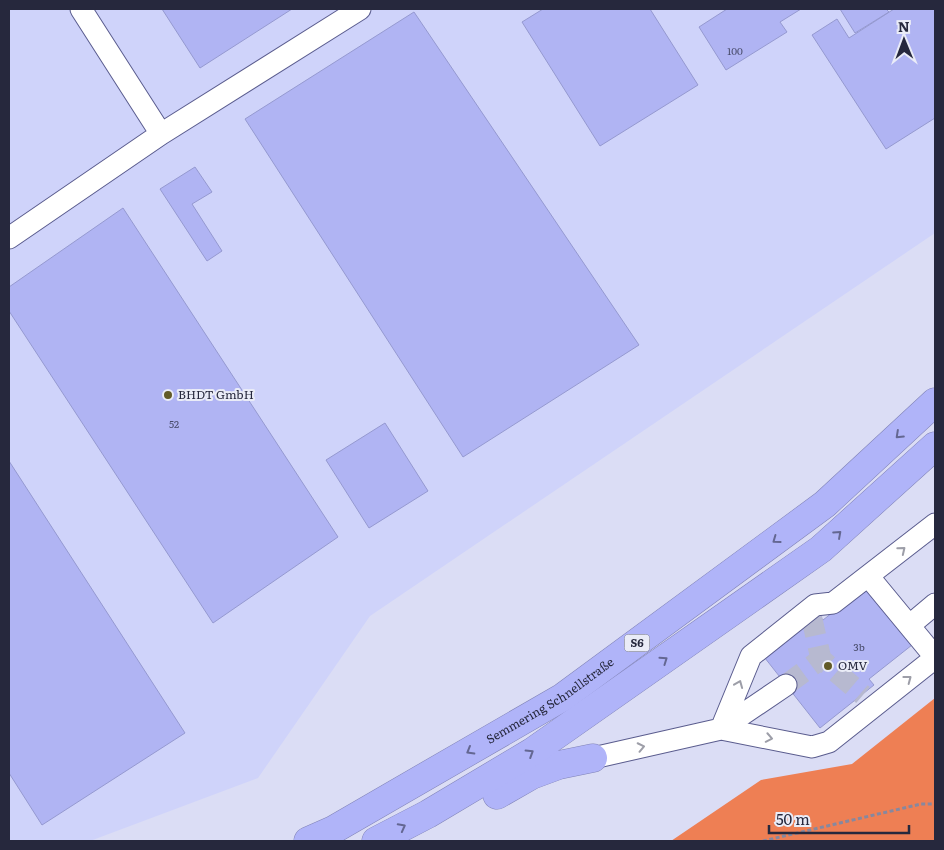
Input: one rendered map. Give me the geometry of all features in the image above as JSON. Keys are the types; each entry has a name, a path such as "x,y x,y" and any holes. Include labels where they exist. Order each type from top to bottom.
{"highway":[{"name":"Semmering Schnellstraße","path":"308,841 333,830 563,697 825,504 935,402"},
{"name":"S6","path":"376,841 428,814 532,752 821,549 935,446"},
{"path":"428,814 483,802 532,775 558,765 593,758"}],"lane":[{"path":"81,9 161,134"},
{"path":"9,238 161,134 360,9"},
{"path":"721,729 751,656 813,610 833,603 935,524"},
{"path":"721,729 812,747 829,742 935,658 869,577"},
{"path":"910,625 935,604"},
{"path":"593,758 721,729 786,685"},
{"path":"863,695 883,698"}],"path":[{"path":"763,841 921,804 935,804"}],"shaded area":[{"path":"9,9 935,9 935,233 370,616 258,778 90,841 9,841"},
{"path":"935,698 935,841 671,841 761,780 852,764"}],"building":[{"path":"162,9 292,9 200,68"},
{"path":"543,9 650,9 698,85 600,146 522,22"},
{"path":"727,9 801,9 780,22 787,32 726,70 699,27"},
{"path":"840,9 886,9 889,12 855,33"},
{"path":"894,9 935,9 935,118 886,149 812,35 837,19 849,38"},
{"path":"414,12 639,345 463,457 245,119"},
{"path":"195,167 212,192 192,204 222,251 207,261 160,189"},
{"path":"123,208 338,537 213,623 9,311 9,287"},
{"path":"385,423 428,491 369,528 326,460"},
{"path":"9,461 185,733 42,825 9,773"},
{"name":"OMV","path":"865,587 912,645 869,679 874,685 820,728 761,653 815,610 823,620"}],"tunnel":[{"path":"811,615 821,659"},
{"path":"786,685 821,659 863,695"}],"place":[{"name":"BHDT GmbH","path":"168,395"},
{"name":"OMV","path":"828,666"}]}
